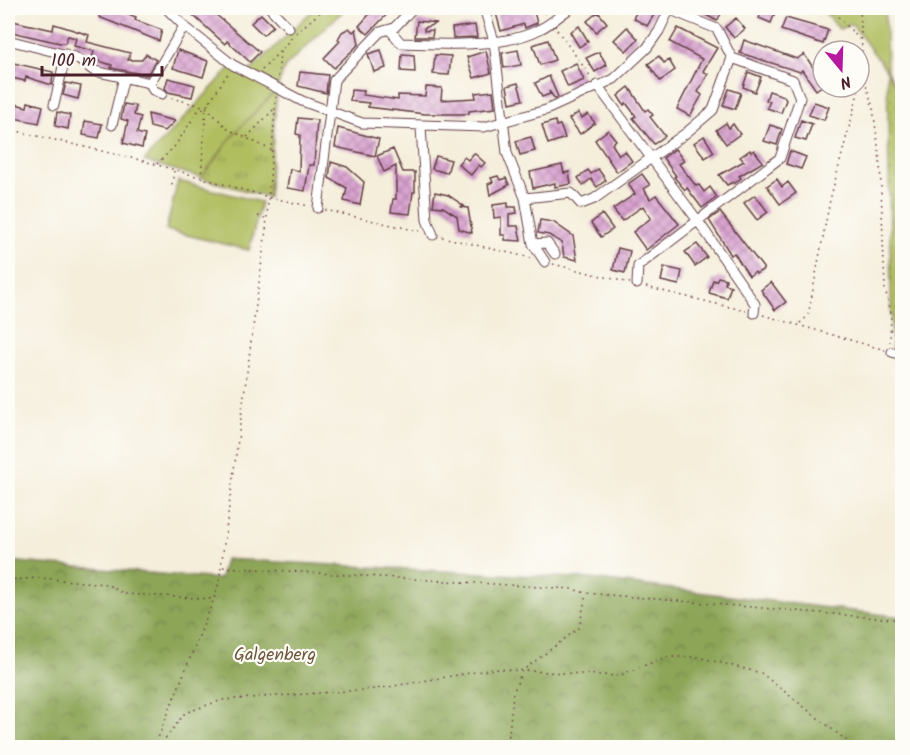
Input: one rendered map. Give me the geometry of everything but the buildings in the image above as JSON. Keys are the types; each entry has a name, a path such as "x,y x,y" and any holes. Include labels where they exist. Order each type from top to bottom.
{"street":[{"path":"166,8 184,26 233,66 302,101 362,123 421,127 484,128 546,110 614,79 647,48 659,31 669,8 717,29 732,58 792,80 800,98 780,158 638,266 637,284"},
{"path":"270,8 289,28"},
{"path":"318,208 334,80 381,32 390,30 413,8"},
{"path":"484,8 494,41 507,153 525,198 533,244 543,255 545,262"},
{"path":"390,30 401,43 461,44 494,41 517,38 541,29 571,8"},
{"path":"150,83 184,26"},
{"path":"8,43 66,54 75,57 94,71 150,83"},
{"path":"54,105 66,54"},
{"path":"525,198 571,193 581,204 613,186 651,156 686,133 712,110 732,58"},
{"path":"112,125 124,77"},
{"path":"150,83 153,90 162,94"},
{"path":"597,85 698,221 755,304 754,313"},
{"path":"421,127 427,220 433,235"},
{"path":"533,244 547,243 555,254"},
{"path":"892,352 903,355"}],"path":[{"path":"540,8 597,85"},
{"path":"830,8 858,39"},
{"path":"861,8 862,39"},
{"path":"254,78 280,51"},
{"path":"201,178 206,107 233,66"},
{"path":"162,94 206,107 228,129 271,150"},
{"path":"798,325 808,316 830,200 856,99"},
{"path":"8,129 156,165 268,197 754,313 892,352 891,313 885,290 880,161 870,99"},
{"path":"156,165 175,146 198,111 206,107"},
{"path":"247,137 275,108"},
{"path":"174,170 172,184 176,187"},
{"path":"154,747 214,599 221,567 259,294 268,197"},
{"path":"258,216 266,218"},
{"path":"221,567 516,584 572,589 586,593 903,620"},
{"path":"8,580 39,578 106,584 125,594 214,599"},
{"path":"510,747 508,743 513,693 522,670 579,628 586,593"},
{"path":"158,747 185,713 222,700 376,689 494,669 618,676 666,657 698,657 761,673 856,747"}],"green space":[{"path":"315,8 346,8 285,67 277,89 268,197 144,161 233,65 247,74"},
{"path":"821,8 885,8 887,71 871,50 871,39 863,39 852,24 839,29"},
{"path":"887,71 902,95 902,355 892,352"},
{"path":"277,89 268,197 201,178 234,134"},
{"path":"178,181 261,202 249,250 166,230"},
{"name":"Galgenberg","path":"225,559 592,579 902,617 902,747 8,747 8,561 220,579"}]}
